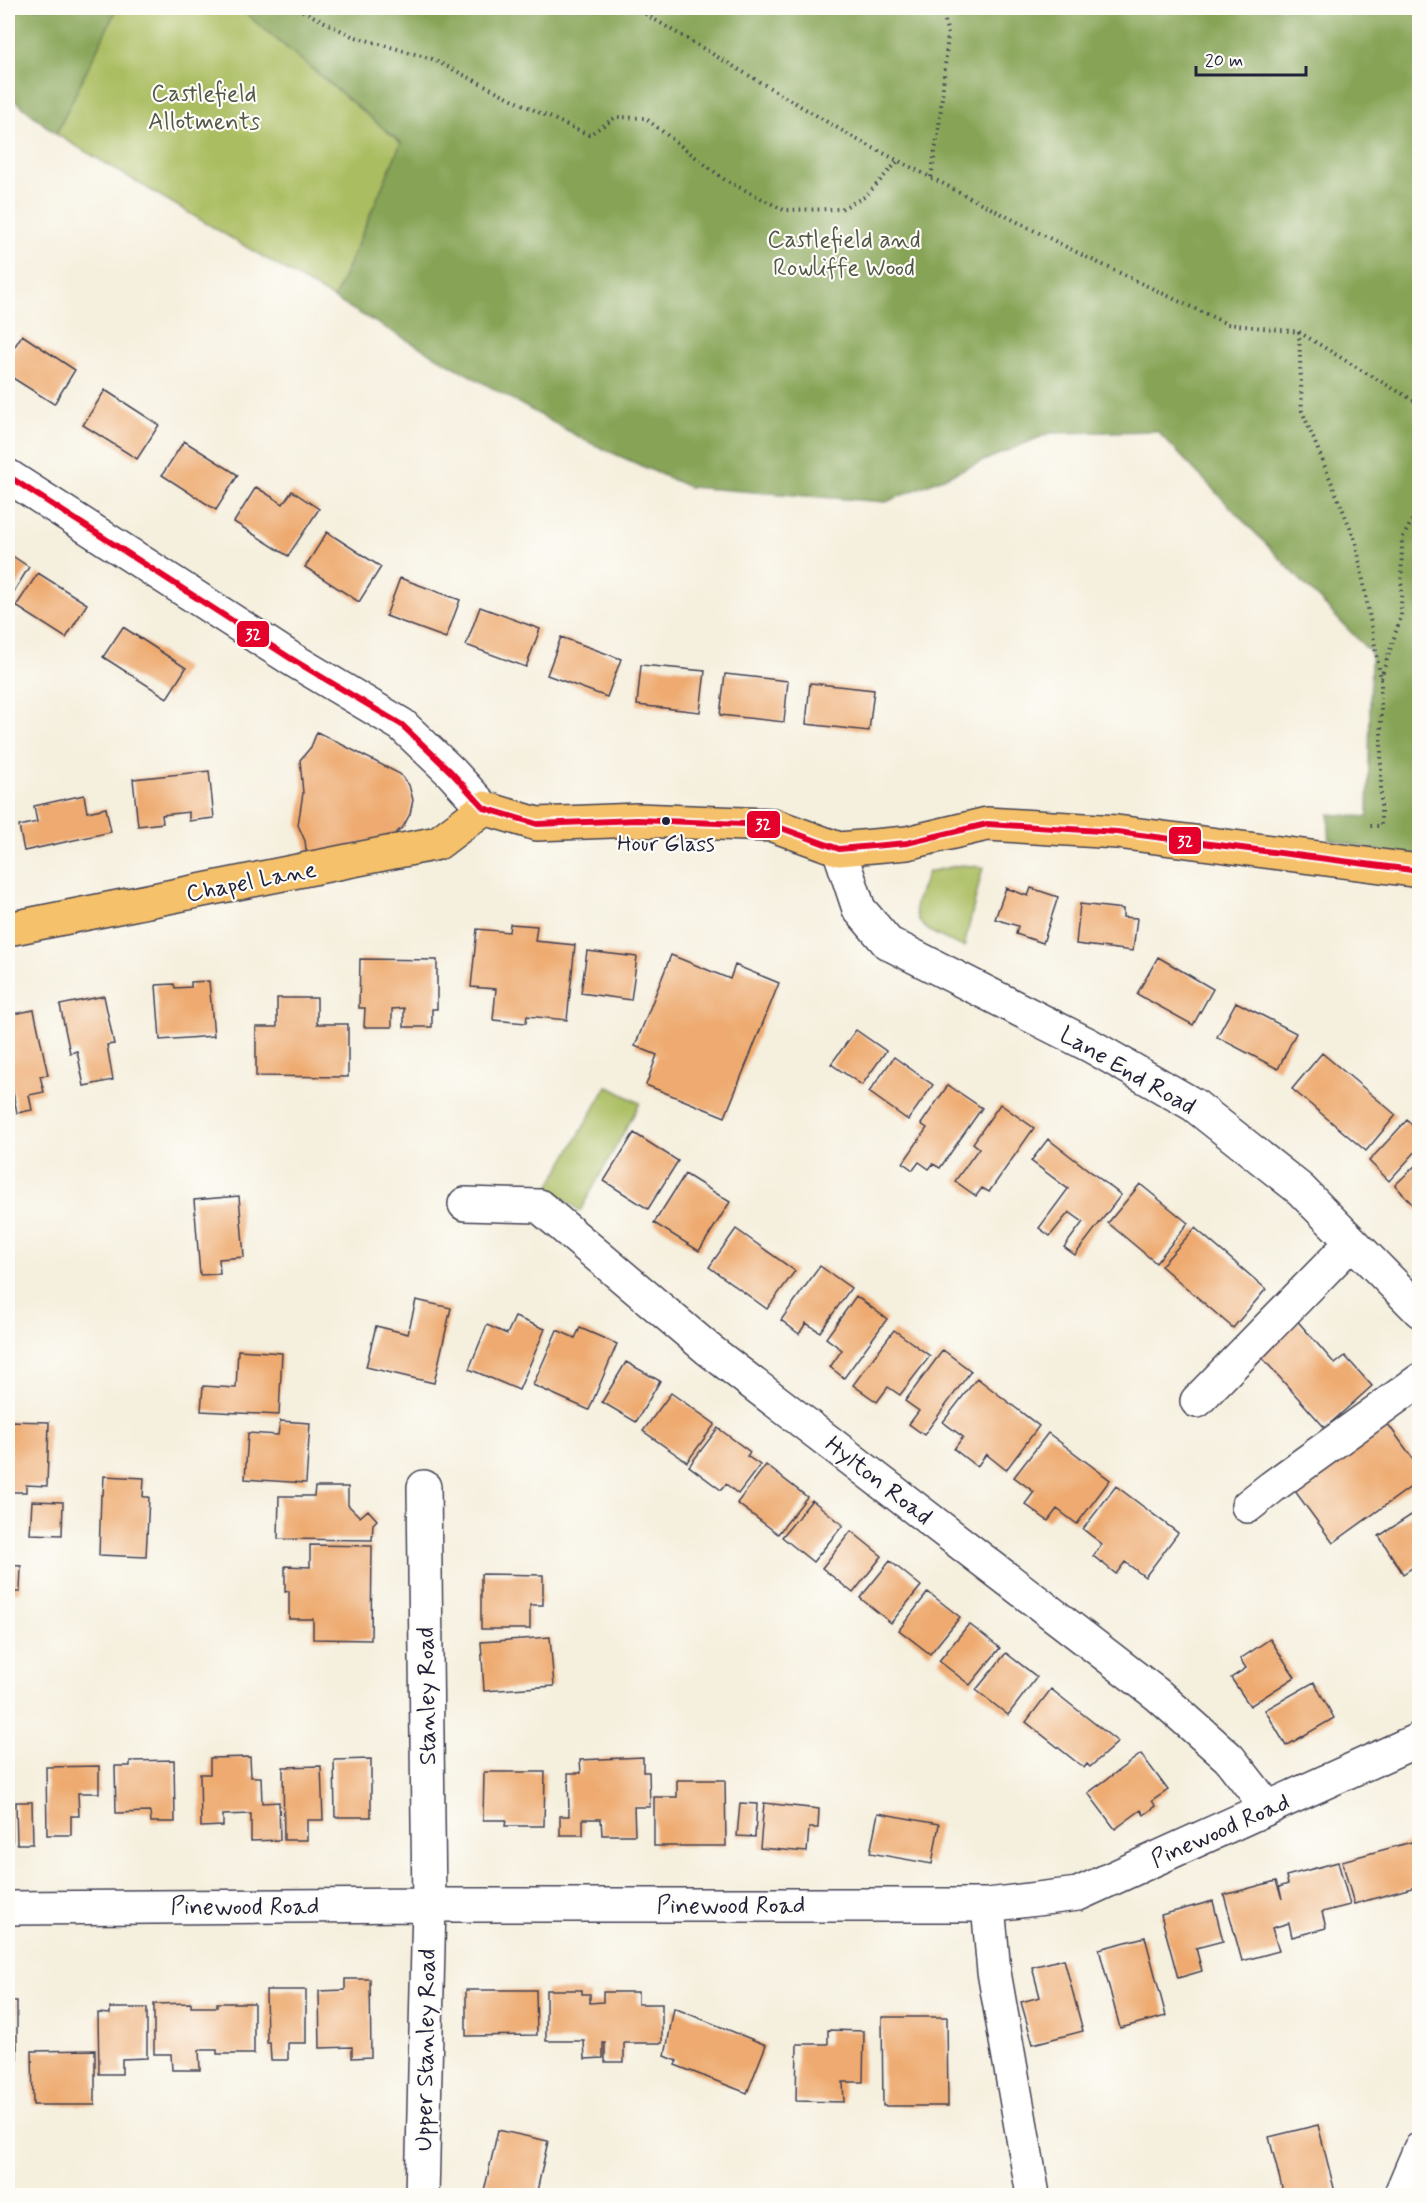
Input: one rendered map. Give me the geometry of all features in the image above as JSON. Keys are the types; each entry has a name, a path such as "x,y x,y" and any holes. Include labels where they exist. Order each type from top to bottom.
{"highway":[{"path":"484,808 537,824 636,820 773,825 839,849 907,843 987,824 1117,832 1419,871"},
{"name":"Chapel Lane","path":"8,929 438,843 484,808"}],"street":[{"path":"8,476 290,658 402,725 451,772 484,808"},
{"name":"Lane End Road","path":"839,849 859,909 888,943 1091,1046 1194,1106 1300,1189 1419,1311"},
{"name":"Hylton Road","path":"465,1204 539,1206 708,1349 1158,1695 1229,1758 1268,1808"},
{"path":"1197,1401 1352,1242"},
{"path":"1248,1506 1419,1380"},
{"name":"Stanley Road","path":"424,1487 429,1905"},
{"name":"Pinewood Road","path":"8,1908 988,1905 1078,1894 1419,1739"},
{"name":"Upper Stanley Road","path":"422,2196 429,1905"},
{"path":"988,1905 994,1972 1033,2195"},
{"path":"1400,2196 1419,2149"}],"path":[{"path":"297,8 352,36 432,59 589,135 616,117 645,118 725,180 784,210 841,209 866,196 898,161"},
{"path":"634,8 856,139 1082,255 1227,324 1299,332 1419,404"},
{"path":"931,177 939,127 948,35 942,8"},
{"path":"1299,332 1302,411 1356,542 1381,679 1381,826 1359,827"},
{"path":"1381,679 1401,616 1402,539 1419,506"}],"green space":[{"path":"8,8 117,8 56,134 8,95"},
{"name":"Castlefield Allotments","path":"117,8 239,8 401,143 334,299 56,134"},
{"name":"Castlefield and Rowliffe Wood","path":"239,8 1419,8 1419,857 1385,853 1329,839 1329,814 1368,817 1371,653 1157,431 1050,433 886,502 689,487 586,441 334,299 401,143"},
{"path":"961,865 983,867 964,947 931,932 918,920 916,912 917,899 928,872"},
{"path":"607,1086 640,1103 580,1211 549,1187"}],"building":[{"path":"22,335 75,370 54,404 8,375 8,357"},
{"path":"105,390 159,425 137,459 83,425"},
{"path":"184,441 238,475 216,510 162,475"},
{"path":"256,487 283,504 292,491 319,509 288,556 234,522"},
{"path":"327,532 381,567 359,602 305,567"},
{"path":"8,553 29,567 8,601"},
{"path":"38,573 87,604 66,638 16,606"},
{"path":"400,578 460,600 446,638 386,616"},
{"path":"480,607 540,629 526,667 466,645"},
{"path":"123,627 186,668 167,698 103,657"},
{"path":"561,637 621,659 607,697 547,675"},
{"path":"641,665 705,671 700,712 637,705"},
{"path":"725,674 788,681 784,722 720,715"},
{"path":"810,683 874,690 869,731 806,724"},
{"path":"317,732 400,774 409,785 413,800 410,814 403,827 392,836 307,857 305,841 298,825 303,793 300,760 311,747"},
{"path":"209,771 214,818 189,821 189,812 162,815 163,823 138,826 133,779"},
{"path":"84,795 87,812 106,808 111,832 24,851 19,826 37,822 34,806"},
{"path":"1006,888 1028,896 1031,888 1058,897 1043,943 1016,934 1018,926 995,919"},
{"path":"1080,904 1123,909 1123,917 1137,918 1133,951 1076,944"},
{"path":"510,924 537,926 535,941 575,945 567,1020 527,1016 526,1023 493,1020 496,989 471,987 477,929 509,932"},
{"path":"587,951 637,957 631,1000 581,993"},
{"path":"671,955 730,979 735,965 779,983 725,1117 646,1085 657,1055 635,1046"},
{"path":"1158,957 1213,989 1193,1025 1137,994"},
{"path":"360,959 437,960 437,1009 432,1009 432,1027 404,1027 404,1008 392,1009 392,1027 364,1027 365,1008 359,1008"},
{"path":"209,981 214,1036 160,1040 156,985 174,984 175,988 191,987 191,982"},
{"path":"104,996 114,1044 107,1045 113,1080 84,1086 77,1051 70,1053 60,1005"},
{"path":"277,998 317,998 317,1024 348,1024 348,1077 256,1076 256,1027 277,1027"},
{"path":"1236,1002 1296,1033 1278,1069 1217,1037"},
{"path":"34,1010 48,1075 40,1076 44,1092 29,1095 32,1110 17,1113 11,1082 8,1083 8,1015"},
{"path":"856,1030 886,1051 862,1085 831,1064"},
{"path":"1322,1053 1396,1115 1366,1151 1292,1089"},
{"path":"894,1057 933,1085 908,1120 869,1092"},
{"path":"948,1085 982,1108 940,1168 933,1164 929,1169 919,1162 913,1170 903,1163 927,1128 921,1124"},
{"path":"1000,1104 1034,1128 989,1192 982,1188 976,1196 955,1181 979,1148 973,1143"},
{"path":"1407,1120 1419,1132 1419,1148 1389,1181 1369,1161"},
{"path":"634,1133 678,1161 648,1209 604,1181"},
{"path":"1048,1139 1121,1195 1075,1255 1064,1247 1083,1222 1069,1212 1050,1236 1039,1228 1068,1189 1031,1161"},
{"path":"1419,1162 1419,1212 1395,1185"},
{"path":"685,1174 730,1202 699,1251 654,1223"},
{"path":"1140,1184 1188,1223 1156,1263 1108,1223"},
{"path":"239,1196 244,1257 219,1259 220,1274 200,1275 194,1200"},
{"path":"1195,1228 1266,1289 1233,1328 1161,1266"},
{"path":"736,1229 795,1271 767,1309 709,1267"},
{"path":"820,1266 851,1288 820,1332 806,1323 799,1334 781,1320"},
{"path":"856,1296 887,1319 844,1378 830,1367 842,1350 826,1338"},
{"path":"416,1300 451,1308 434,1383 366,1367 376,1326 408,1334"},
{"path":"515,1317 545,1329 519,1390 469,1369 487,1325 507,1334"},
{"path":"1294,1317 1335,1364 1345,1356 1372,1386 1325,1428 1256,1351"},
{"path":"580,1328 617,1344 589,1410 533,1385 557,1330 575,1338"},
{"path":"894,1330 930,1356 900,1395 888,1387 877,1402 853,1385"},
{"path":"238,1350 282,1353 279,1415 201,1411 203,1386 236,1388"},
{"path":"943,1350 971,1371 924,1435 909,1424 919,1411 905,1401"},
{"path":"626,1362 660,1381 636,1422 602,1402"},
{"path":"977,1378 1039,1426 1006,1470 986,1454 977,1467 954,1449 963,1437 943,1422"},
{"path":"671,1393 715,1424 687,1462 643,1431"},
{"path":"1385,1420 1419,1467 1419,1481 1333,1543 1292,1487"},
{"path":"8,1421 49,1422 47,1486 26,1485 26,1492 8,1492"},
{"path":"280,1421 310,1423 306,1483 245,1479 248,1433 278,1435"},
{"path":"718,1428 750,1452 747,1456 760,1465 738,1494 726,1484 721,1490 689,1466"},
{"path":"1048,1433 1110,1480 1077,1524 1057,1509 1048,1521 1025,1504 1034,1492 1014,1477"},
{"path":"766,1465 807,1497 778,1534 737,1503"},
{"path":"104,1476 144,1478 143,1497 149,1497 146,1557 99,1555"},
{"path":"1116,1486 1178,1533 1145,1577 1125,1562 1116,1574 1093,1556 1102,1544 1083,1529"},
{"path":"315,1487 348,1487 348,1505 360,1517 368,1510 377,1520 373,1524 372,1540 278,1539 279,1496 314,1496"},
{"path":"812,1500 843,1525 813,1562 782,1537"},
{"path":"32,1501 63,1502 62,1535 30,1534"},
{"path":"1419,1510 1419,1563 1403,1574 1379,1536"},
{"path":"851,1531 882,1556 853,1593 822,1568"},
{"path":"310,1545 372,1546 371,1640 313,1639 313,1619 289,1619 289,1591 285,1592 285,1566 310,1567"},
{"path":"890,1561 921,1586 891,1623 860,1598"},
{"path":"8,1565 21,1566 20,1592 8,1592"},
{"path":"481,1574 543,1575 543,1605 530,1605 530,1629 481,1629"},
{"path":"928,1592 960,1617 930,1654 899,1630"},
{"path":"969,1624 1000,1648 970,1685 939,1661"},
{"path":"550,1637 554,1686 484,1691 481,1642"},
{"path":"1270,1639 1295,1677 1250,1706 1231,1678 1246,1668 1240,1659"},
{"path":"1006,1653 1037,1677 1008,1715 976,1690"},
{"path":"1314,1682 1334,1718 1286,1746 1265,1710"},
{"path":"1051,1689 1118,1742 1090,1767 1087,1764 1084,1768 1026,1722"},
{"path":"1141,1754 1168,1790 1152,1801 1156,1806 1144,1815 1141,1810 1115,1829 1088,1793"},
{"path":"250,1757 251,1777 261,1777 262,1803 279,1802 280,1840 251,1841 251,1814 223,1815 223,1826 201,1827 200,1774 210,1774 210,1758"},
{"path":"643,1757 643,1772 649,1772 650,1807 634,1807 635,1835 602,1835 601,1819 583,1819 583,1835 560,1835 560,1816 569,1816 568,1773 581,1773 580,1760"},
{"path":"371,1759 371,1817 335,1817 334,1760"},
{"path":"174,1760 175,1822 151,1822 150,1812 116,1813 115,1766 130,1766 130,1761"},
{"path":"99,1766 99,1793 78,1793 79,1816 71,1816 71,1835 47,1835 46,1767"},
{"path":"321,1766 323,1820 307,1820 307,1840 284,1840 283,1767"},
{"path":"484,1772 545,1772 544,1826 505,1826 506,1820 483,1820"},
{"path":"677,1780 725,1780 726,1846 654,1846 654,1797 677,1797"},
{"path":"8,1797 11,1797 12,1844 8,1845"},
{"path":"16,1802 32,1802 33,1844 17,1844"},
{"path":"740,1803 757,1804 755,1837 737,1836"},
{"path":"764,1803 819,1809 818,1828 809,1828 807,1852 760,1848"},
{"path":"878,1813 939,1824 932,1864 870,1853"},
{"path":"1419,1840 1419,1886 1354,1904 1342,1861"},
{"path":"1338,1862 1350,1905 1322,1912 1326,1928 1292,1937 1289,1923 1272,1928 1279,1951 1242,1961 1224,1895 1276,1881 1282,1899 1279,1887 1288,1884 1286,1876"},
{"path":"1213,1901 1223,1941 1196,1948 1202,1971 1178,1978 1161,1915"},
{"path":"1145,1937 1166,2016 1120,2028 1099,1949"},
{"path":"1064,1959 1083,2031 1033,2044 1021,2002 1040,1997 1032,1967"},
{"path":"345,1979 370,1979 371,2057 352,2058 352,2047 320,2048 319,1991 345,1990"},
{"path":"266,1990 306,1990 306,2043 288,2043 288,2060 271,2060 270,2043 267,2043"},
{"path":"466,1990 536,1990 537,2035 466,2036"},
{"path":"546,1990 582,1990 582,1994 590,1994 590,2003 603,2002 603,1992 638,1992 638,2004 662,2004 662,2043 624,2043 624,2062 605,2062 605,2043 603,2043 603,2058 585,2059 584,2041 546,2041"},
{"path":"8,2001 17,2001 17,2065 8,2065"},
{"path":"191,2003 191,2007 217,2007 217,2003 254,2003 254,2054 217,2054 217,2050 199,2050 200,2070 172,2070 171,2054 154,2054 154,2004"},
{"path":"110,2008 147,2008 147,2058 122,2059 122,2074 99,2074 98,2013 110,2014"},
{"path":"674,2008 766,2045 747,2093 675,2065 677,2061 665,2056"},
{"path":"882,2017 947,2017 948,2106 883,2106"},
{"path":"828,2030 864,2031 863,2082 843,2082 844,2102 796,2101 797,2044 828,2044"},
{"path":"95,2050 95,2105 33,2105 32,2051"},
{"path":"1318,2125 1336,2196 1284,2196 1269,2137"},
{"path":"498,2130 548,2141 536,2196 483,2196"}],"transit line":[{"name":"32","path":"8,476 290,658 402,725 451,772 484,808"},
{"name":"32","path":"484,808 537,824 637,820 773,825 839,849 907,843 987,824 1117,832 1420,871"}],"place":[{"name":"Hour Glass","path":"666,821"}]}
